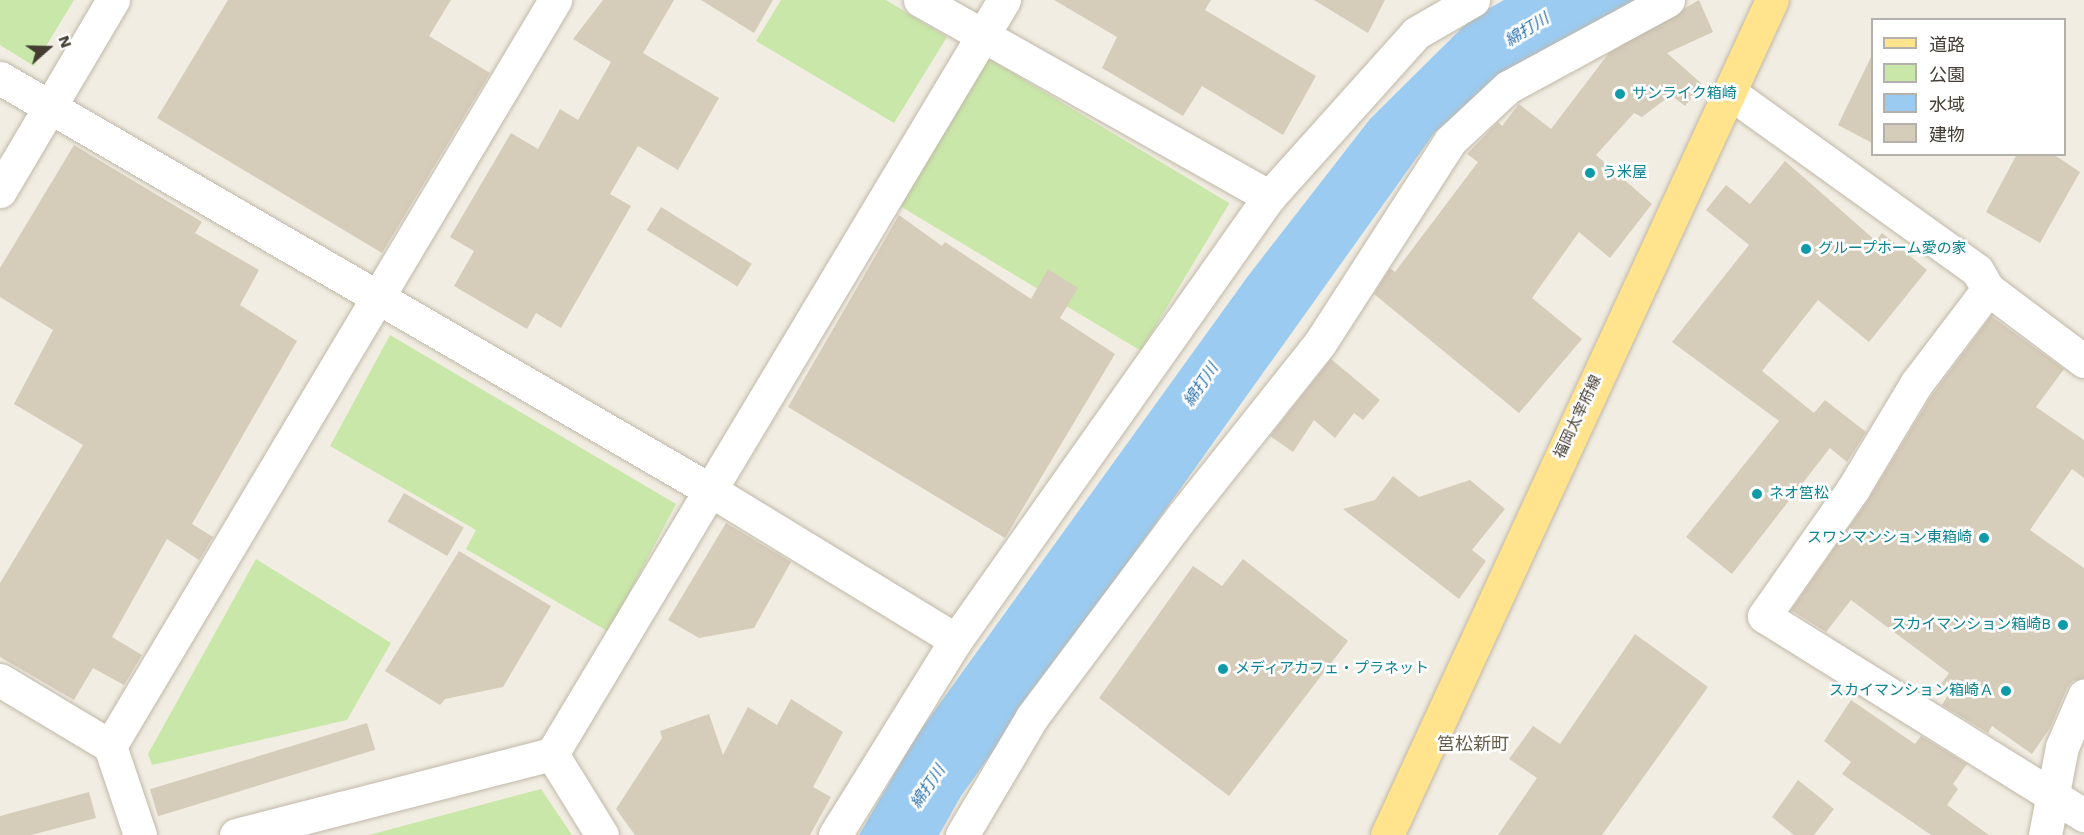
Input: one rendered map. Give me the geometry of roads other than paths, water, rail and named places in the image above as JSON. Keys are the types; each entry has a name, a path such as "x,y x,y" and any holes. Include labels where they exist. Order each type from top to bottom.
{"main road":[{"name":"福岡太宰府線","path":"1387,835 1772,0"}],"street":[{"path":"0,191 113,0"},
{"path":"110,746 380,299 555,0"},
{"path":"920,0 981,38 1269,197"},
{"path":"236,835 552,754 1004,0"},
{"path":"835,835 956,640 1269,197 1416,33 1473,0"},
{"path":"962,835 1032,717 1184,514 1320,343 1450,141 1508,87 1668,0"},
{"path":"0,78 710,490 956,640"},
{"path":"1729,92 1977,270 1988,289 2084,362"},
{"path":"1988,289 1916,384 1853,489 1764,616 2084,815"},
{"path":"0,680 110,746 140,835"},
{"path":"2045,835 2062,747 2084,696"},
{"path":"552,754 602,835"}],"water":[{"name":"綿打川","path":"1504,0 1639,0 1502,76 1435,132 961,796 939,835 859,835 917,735 1248,276 1370,119 1472,18"}],"place":[{"name":"サンライク箱崎","path":"1620,94"},
{"name":"う米屋","path":"1590,173"},
{"name":"グループホーム愛の家","path":"1806,249"},
{"name":"ネオ筥松","path":"1757,494"},
{"name":"スワンマンション東箱崎","path":"1984,538"},
{"name":"スカイマンション箱崎B","path":"2063,625"},
{"name":"メディアカフェ・プラネット","path":"1223,669"},
{"name":"スカイマンション箱崎Ａ","path":"2006,691"}],"district":[{"name":"筥松新町","path":"1473,744"}]}
